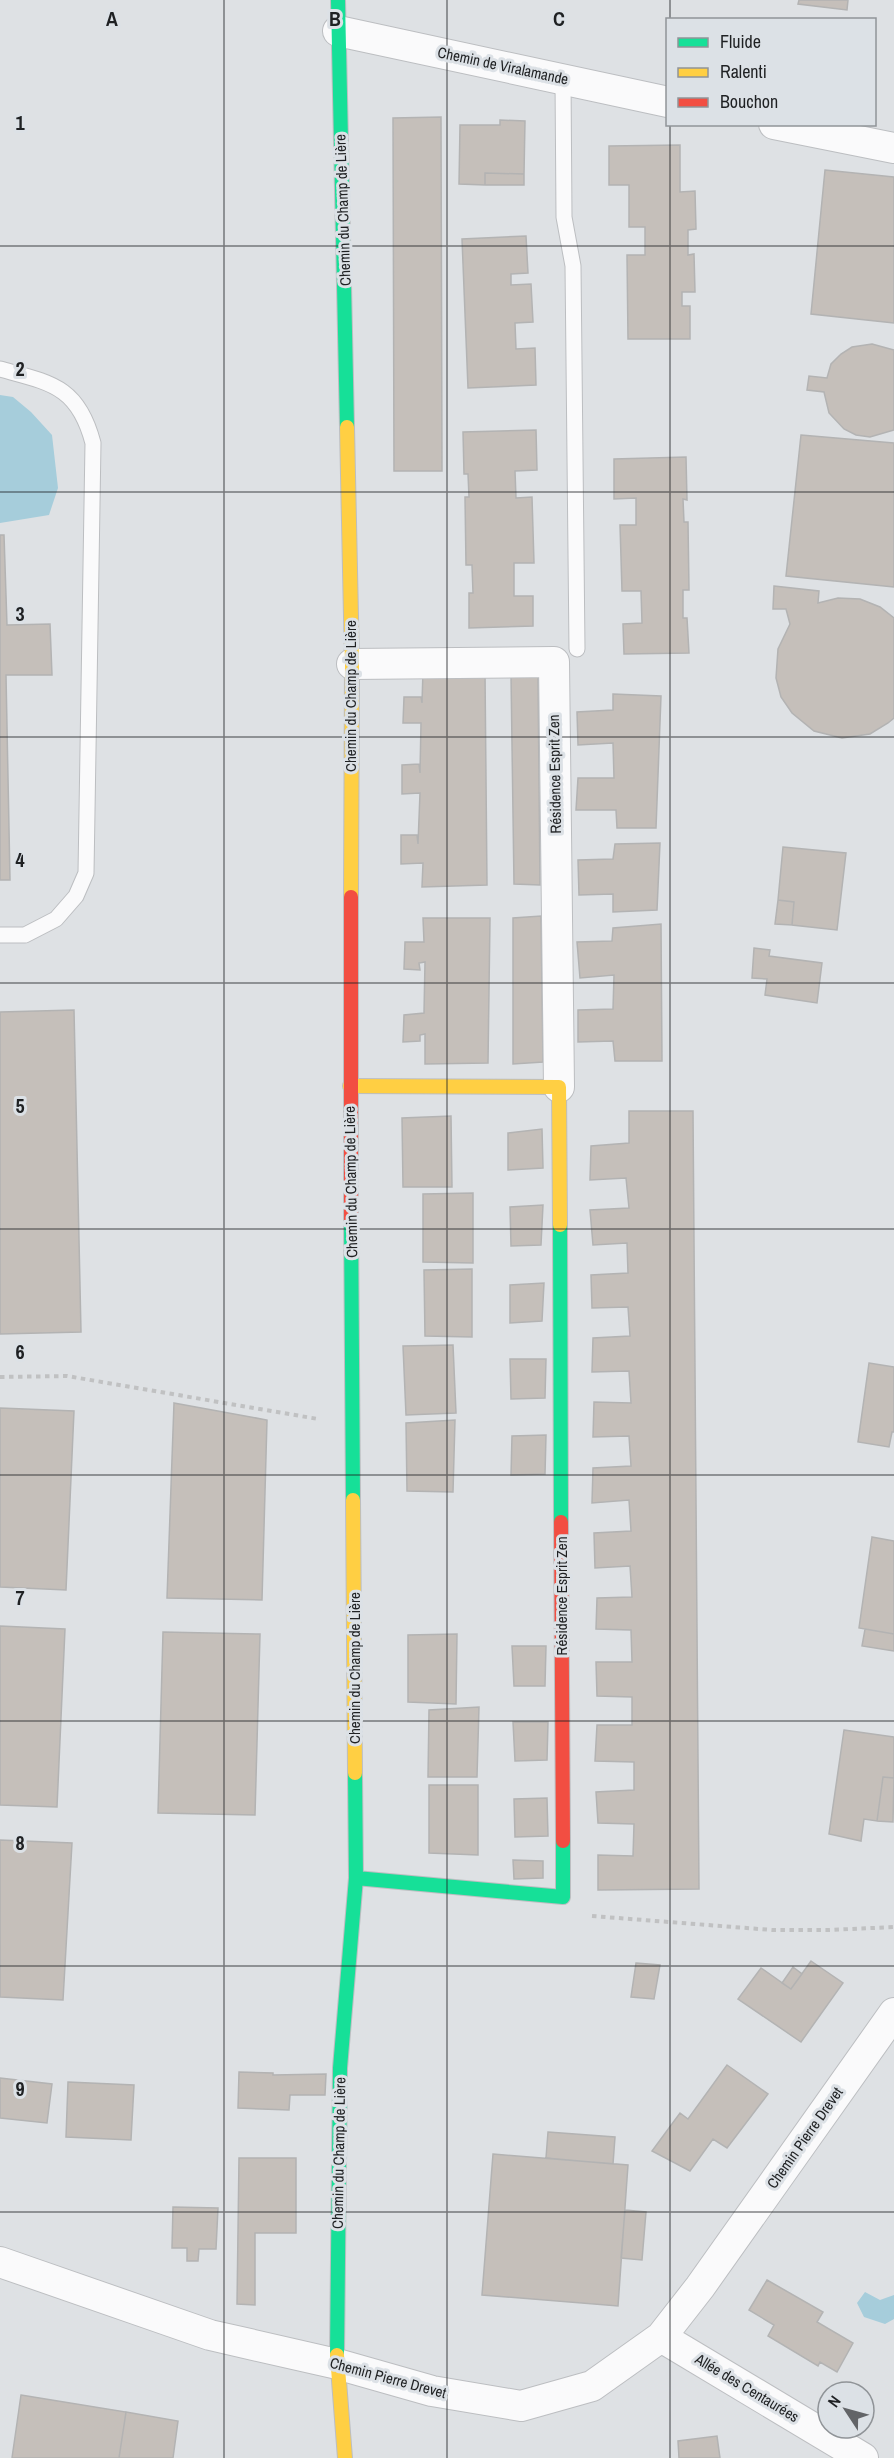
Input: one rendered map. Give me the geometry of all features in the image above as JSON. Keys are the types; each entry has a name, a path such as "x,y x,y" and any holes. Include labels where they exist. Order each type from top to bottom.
{"street":[{"name":"Chemin du Champ de Lière","path":"338,0 352,664 350,1086 356,1878 340,2068 337,2364 345,2458"},
{"name":"Chemin de Viralamande","path":"338,31 666,102"},
{"path":"784,126 894,147"},
{"name":"Résidence Esprit Zen","path":"352,664 554,662 559,1087 563,1897"},
{"path":"350,1086 559,1087"},
{"path":"356,1878 563,1897"},
{"name":"Chemin Pierre Drevet","path":"0,2262 210,2335 337,2364 432,2391 521,2406 592,2386 661,2337 700,2287 894,2013"},
{"name":"Allée des Centaurées","path":"661,2337 863,2458"}],"lane":[{"path":"563,79 564,217 573,266 577,649"},
{"path":"0,369 50,383 74,399 87,422 93,442 86,873 76,896 56,919 25,935 0,935"}],"path":[{"path":"0,1377 67,1376 354,1425"},
{"path":"563,1897 579,1915 772,1930 894,1927"}],"water":[{"path":"0,395 13,397 31,412 52,435 58,488 49,515 0,523"},
{"path":"865,2292 880,2300 894,2295 894,2319 885,2324 864,2317 857,2303"}],"building":[{"path":"799,0 848,0 847,10 798,4"},
{"path":"441,117 442,471 394,471 393,118"},
{"path":"500,120 525,121 524,174 485,173 485,185 459,184 460,125 500,125"},
{"path":"680,145 680,192 695,191 696,229 688,230 688,255 694,254 695,292 682,292 682,306 690,306 690,339 628,339 627,255 645,255 645,227 629,227 629,185 609,185 609,146"},
{"path":"825,170 894,177 894,323 811,314"},
{"path":"485,173 524,174 524,185 485,185"},
{"path":"526,236 528,273 511,274 511,285 531,284 533,322 515,323 516,349 535,348 536,385 468,388 462,239"},
{"path":"872,344 894,350 894,430 870,437 856,435 844,429 829,413 824,392 807,390 809,376 827,378 831,364 841,354 852,347"},
{"path":"536,430 537,470 515,471 516,498 532,497 534,563 514,563 514,596 533,596 533,626 469,628 469,593 473,593 472,565 466,565 465,497 469,497 468,474 464,474 463,432"},
{"path":"801,435 894,443 894,587 786,576"},
{"path":"686,457 687,500 683,499 684,522 688,522 689,590 683,590 683,618 687,618 689,653 624,654 623,624 642,623 641,591 622,591 620,525 636,525 636,498 614,499 614,459"},
{"path":"0,535 4,535 7,625 50,624 52,675 6,675 10,880 0,880"},
{"path":"774,586 819,591 818,603 838,598 860,599 880,607 894,618 894,718 870,734 842,738 814,731 792,713 781,697 776,678 778,649 790,624 786,609 773,609"},
{"path":"423,671 485,672 487,885 422,887 423,863 401,864 401,835 417,835 418,844 420,793 402,794 402,765 419,764 420,773 421,723 403,723 404,697 421,697 422,703"},
{"path":"538,673 540,885 514,884 511,675"},
{"path":"613,694 661,696 656,828 617,828 616,810 576,810 578,778 614,778 613,743 578,745 577,712 613,710"},
{"path":"660,843 657,910 613,912 613,894 579,895 578,860 613,859 615,844"},
{"path":"783,847 846,853 837,930 792,925 794,902 778,900"},
{"path":"778,900 794,902 792,925 775,924"},
{"path":"541,916 543,1062 513,1064 513,918"},
{"path":"423,918 490,918 488,1063 425,1064 425,1034 420,1035 420,1041 403,1042 404,1015 424,1013 425,962 419,963 420,970 404,969 405,942 424,942"},
{"path":"661,924 662,1061 615,1061 613,1041 578,1042 578,1010 613,1009 614,975 580,978 577,942 612,941 613,928"},
{"path":"754,948 770,950 769,956 822,963 817,1003 765,995 767,979 752,978"},
{"path":"74,1010 81,1332 0,1334 0,1012"},
{"path":"629,1111 693,1111 699,1889 598,1890 598,1855 633,1856 634,1824 598,1823 596,1792 634,1790 634,1762 595,1761 597,1725 632,1725 632,1697 597,1696 596,1662 632,1662 631,1630 596,1629 597,1598 632,1597 630,1566 595,1568 594,1533 631,1531 629,1500 592,1503 593,1468 631,1466 629,1436 593,1437 594,1402 631,1403 629,1371 592,1372 593,1338 630,1336 628,1307 592,1308 591,1275 628,1273 627,1243 593,1245 590,1210 629,1208 626,1178 590,1180 591,1146 629,1143"},
{"path":"451,1116 452,1187 403,1187 402,1118"},
{"path":"542,1129 543,1168 508,1170 508,1133"},
{"path":"473,1193 473,1263 423,1262 423,1194"},
{"path":"543,1205 541,1245 511,1246 510,1207"},
{"path":"472,1269 472,1337 425,1336 424,1270"},
{"path":"544,1283 542,1321 510,1323 510,1285"},
{"path":"453,1345 456,1413 406,1415 403,1346"},
{"path":"510,1359 546,1359 545,1398 511,1399"},
{"path":"869,1363 894,1367 894,1432 892,1432 889,1447 858,1442"},
{"path":"174,1403 267,1420 262,1600 167,1598"},
{"path":"0,1408 74,1411 66,1590 0,1587"},
{"path":"455,1420 453,1492 407,1491 406,1423"},
{"path":"546,1435 545,1474 511,1475 512,1436"},
{"path":"872,1537 894,1541 894,1634 859,1628"},
{"path":"0,1626 65,1629 57,1807 0,1805"},
{"path":"865,1629 894,1634 894,1651 862,1646"},
{"path":"163,1632 260,1634 255,1815 158,1813"},
{"path":"457,1634 456,1704 408,1702 408,1635"},
{"path":"512,1646 546,1646 545,1686 514,1686"},
{"path":"479,1707 477,1777 428,1777 429,1710"},
{"path":"513,1722 548,1722 547,1760 515,1761"},
{"path":"844,1730 894,1737 894,1778 883,1777 877,1821 864,1819 861,1841 829,1834"},
{"path":"883,1777 894,1778 893,1822 877,1821"},
{"path":"429,1785 478,1785 478,1855 429,1853"},
{"path":"547,1798 548,1836 515,1837 514,1799"},
{"path":"0,1840 72,1843 63,2000 0,1997"},
{"path":"513,1860 543,1861 543,1878 514,1879"},
{"path":"811,1961 843,1983 801,2042 738,1999 761,1968 791,1989"},
{"path":"636,1963 660,1965 654,1999 631,1997"},
{"path":"793,1967 802,1974 791,1989 782,1983"},
{"path":"727,2065 768,2094 727,2148 713,2139 690,2171 652,2151 680,2113 688,2119"},
{"path":"239,2072 273,2073 273,2075 326,2074 325,2095 290,2095 289,2110 238,2108"},
{"path":"0,2078 52,2084 47,2123 0,2118"},
{"path":"68,2082 134,2085 131,2140 66,2137"},
{"path":"548,2132 615,2137 613,2164 546,2158"},
{"path":"493,2154 628,2165 618,2306 482,2295"},
{"path":"239,2158 296,2158 296,2233 255,2233 255,2305 237,2304"},
{"path":"173,2207 218,2208 216,2249 199,2249 198,2261 187,2261 187,2248 172,2248"},
{"path":"625,2210 646,2212 642,2260 621,2258"},
{"path":"767,2280 823,2312 817,2322 853,2343 837,2372 820,2362 818,2366 768,2336 774,2325 749,2310"},
{"path":"21,2395 126,2412 119,2458 12,2458"},
{"path":"126,2412 178,2421 173,2458 119,2458"},
{"path":"717,2436 720,2458 679,2458 678,2441"}],"traffic: fast":[{"path":"338,0 347,427"},
{"path":"351,1220 353,1500"},
{"path":"560,1225 561,1522"},
{"path":"337,2355 340,2068 356,1878 355,1773"},
{"path":"356,1878 563,1897 563,1841"}],"traffic: slow":[{"path":"347,427 352,664 351,897"},
{"path":"350,1086 559,1087 560,1225"},
{"path":"353,1500 355,1773"},
{"path":"337,2355 345,2458"}],"traffic: jam":[{"path":"351,897 351,1220"},
{"path":"561,1522 563,1841"}]}
